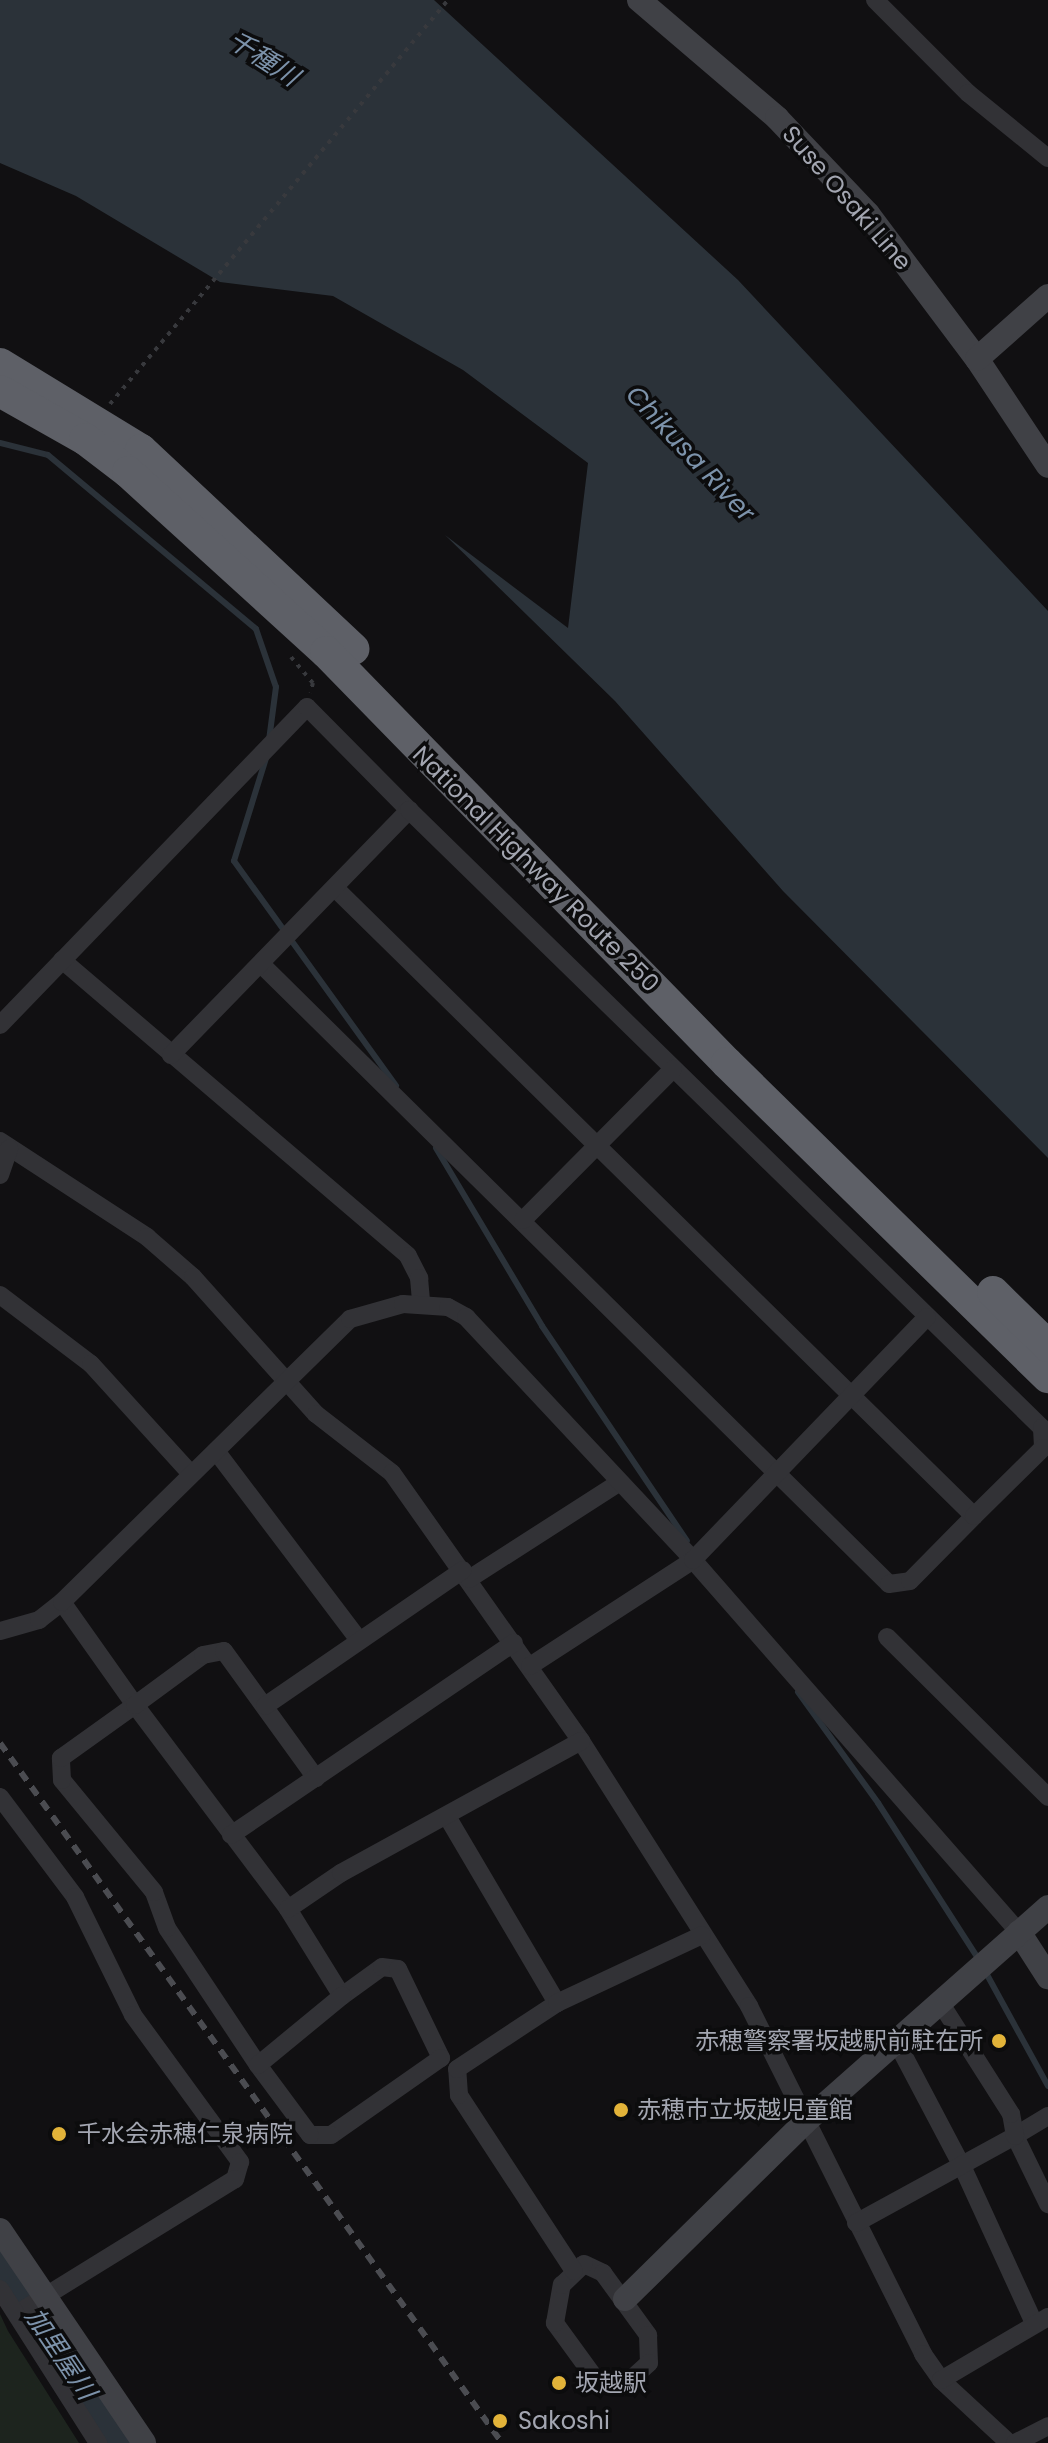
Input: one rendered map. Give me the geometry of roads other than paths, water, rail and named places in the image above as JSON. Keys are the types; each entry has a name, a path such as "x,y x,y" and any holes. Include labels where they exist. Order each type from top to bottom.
{"highway":[{"name":"National Highway Route 250","path":"0,364 141,450 344,639 460,763 1048,1346"},
{"name":"National Highway Route 250","path":"0,391 85,439 128,472 326,652 727,1063 1048,1377"}],"main road":[{"name":"Suse Osaki Line","path":"639,0 777,118 868,214 977,359 1048,466"},
{"path":"977,359 1048,296"},
{"path":"625,2299 804,2123 1048,1907"},
{"path":"1019,1932 1048,1977"},
{"path":"0,2230 30,2304 144,2443"}],"street":[{"path":"875,0 968,93 1048,158"},
{"path":"0,1025 307,707 1042,1428 1043,1448 910,1581 889,1584 778,1470 261,964"},
{"path":"171,1055 409,810"},
{"path":"335,888 596,1146 855,1394 974,1516"},
{"path":"62,960 408,1256 419,1278 421,1303"},
{"path":"523,1220 673,1069"},
{"path":"0,1175 4,1145 147,1237 193,1277 316,1414 392,1473 581,1741 749,2006 804,2123 941,2380 1009,2443"},
{"path":"0,1295 91,1364 191,1474"},
{"path":"0,1631 39,1620 62,1602 350,1319 377,1307 421,1303 466,1317 693,1560 1019,1932"},
{"path":"530,1666 693,1560 927,1317"},
{"path":"216,1451 358,1639"},
{"path":"265,1706 358,1639 620,1482"},
{"path":"62,1602 288,1909 342,1996"},
{"path":"887,1637 1048,1797"},
{"path":"231,1835 514,1643"},
{"path":"316,1778 224,1651 203,1655 61,1758 62,1780 154,1892 167,1928 258,2065 310,2135 331,2135 449,2063 557,2003 702,1935"},
{"path":"288,1909 341,1873 448,1818 581,1741"},
{"path":"0,1797 75,1897 133,2015 240,2162 235,2179 30,2304"},
{"path":"448,1818 557,2003"},
{"path":"258,2065 382,1967 398,1969 449,2063 459,2095 574,2271"},
{"path":"940,2002 1011,2114 1015,2136 1048,2204"},
{"path":"896,2041 1041,2320 941,2380"},
{"path":"856,2223 963,2168 1048,2116"},
{"path":"584,2264 595,2266 625,2299 648,2335 651,2352 635,2378 613,2389 600,2385 555,2323 562,2285 584,2264"},
{"path":"0,2289 30,2304 98,2443"},
{"path":"1015,2443 1048,2426"}],"water":[{"path":"0,0 434,0 738,280 1048,611 1048,1158 783,891 615,701 445,535 568,628 588,463 463,370 333,296 220,282 76,196 0,163"}],"waterway":[{"path":"0,443 48,455 256,629 276,687 269,740"},
{"path":"267,755 234,861 396,1086"},
{"path":"436,1148 542,1326 687,1541"},
{"path":"798,1692 878,1803 980,1961"},
{"path":"985,1971 1048,2086"},
{"name":"加里屋川","path":"0,2264 120,2443"}],"railway":[{"path":"0,1743 502,2443"}],"place":[{"name":"赤穂警察署坂越駅前駐在所","path":"999,2041"},
{"name":"赤穂市立坂越児童館","path":"621,2110"},
{"name":"千水会赤穂仁泉病院","path":"59,2134"},
{"name":"坂越駅","path":"559,2383"},
{"name":"Sakoshi","path":"500,2421"}],"water label":[{"name":"千種川","path":"263,59"},
{"name":"Chikusa River","path":"690,454"}]}
